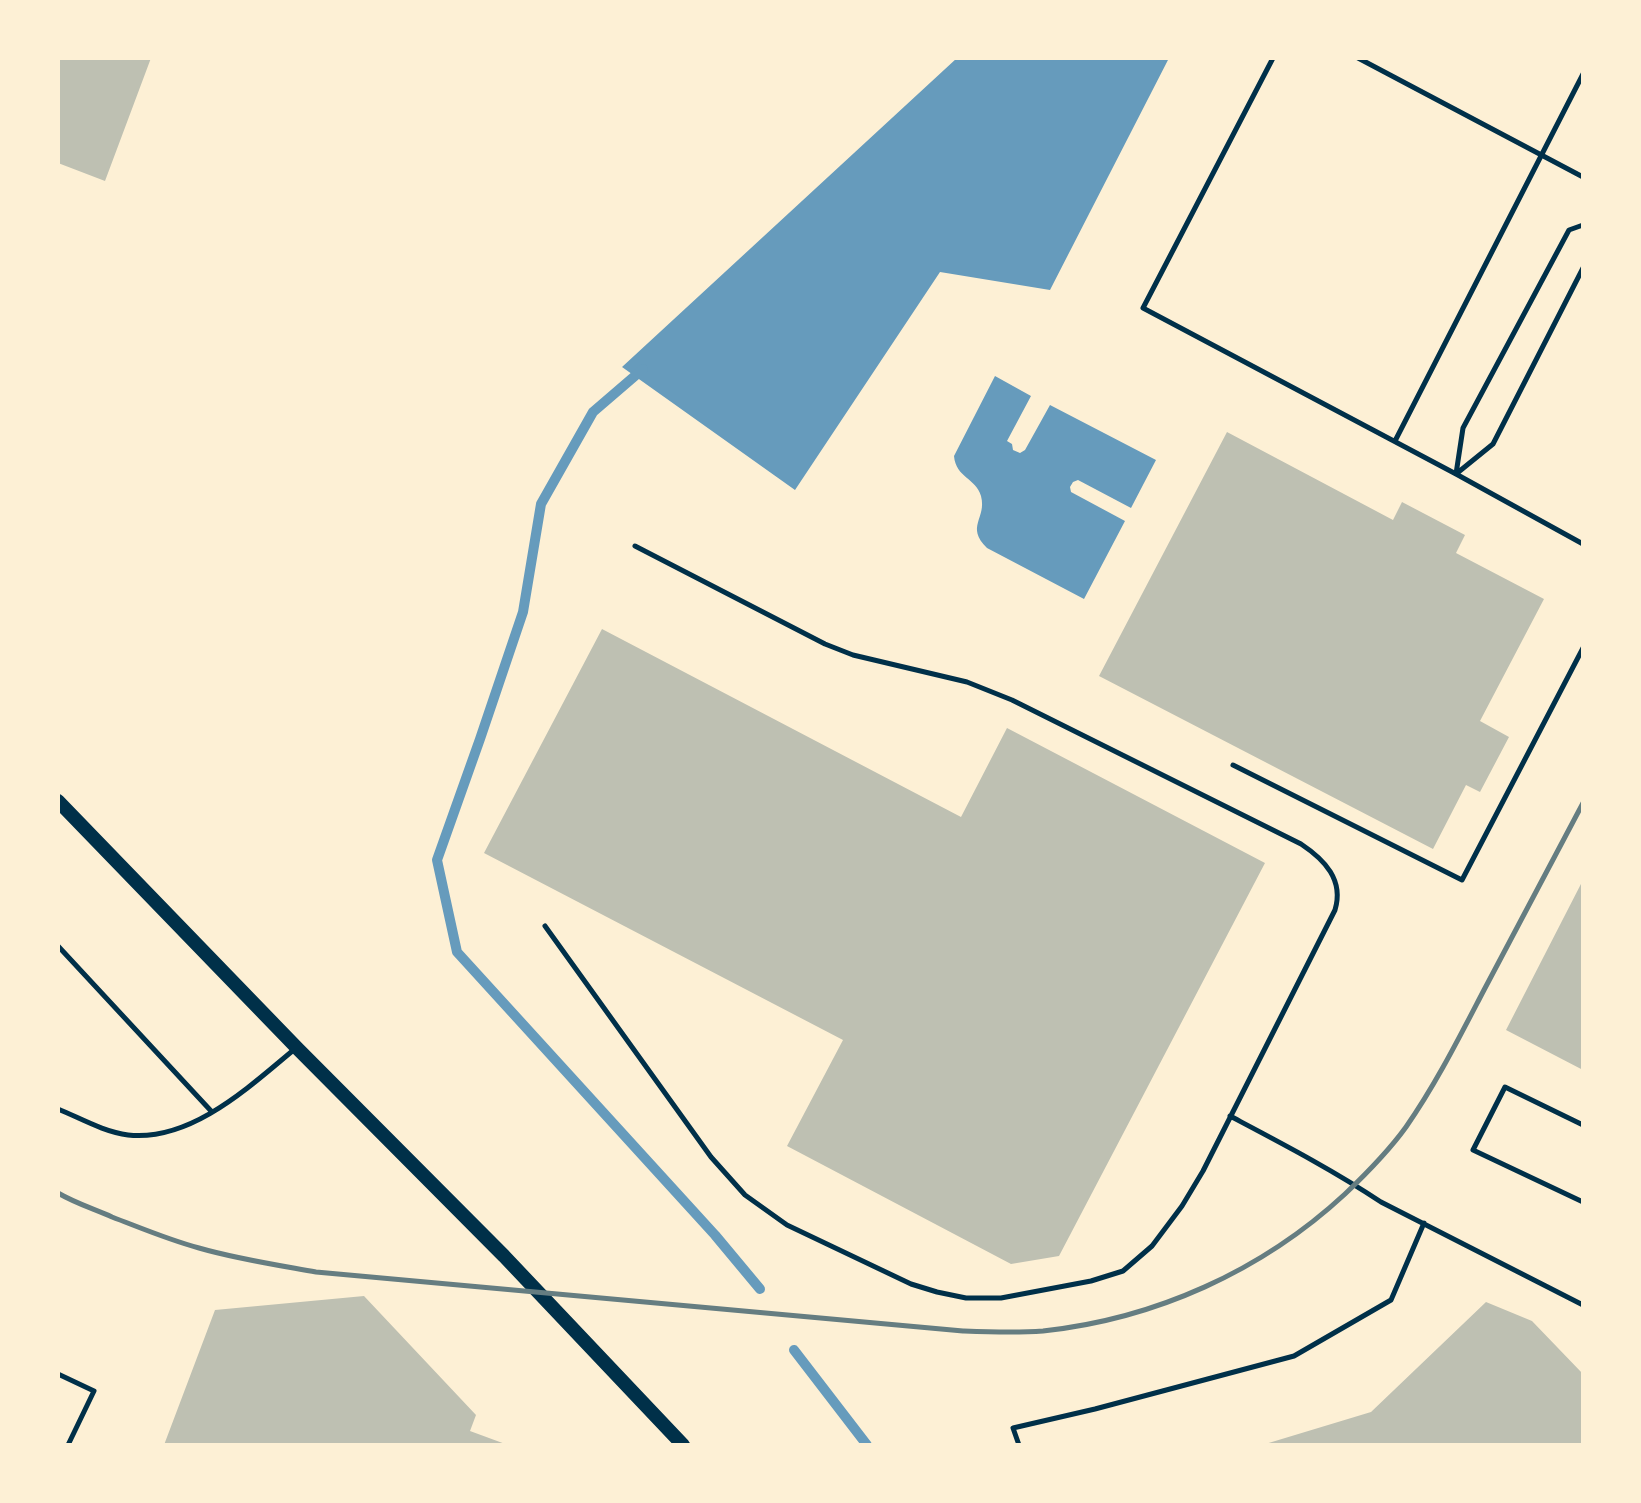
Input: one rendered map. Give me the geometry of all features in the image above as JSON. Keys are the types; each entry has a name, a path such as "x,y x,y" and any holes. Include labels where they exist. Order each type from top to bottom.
{"main road":[{"path":"58,801 297,1048 504,1256 683,1445"}],"lane":[{"path":"1273,58 1143,308 1583,544"},
{"path":"1358,58 1583,177"},
{"path":"1395,442 1583,74"},
{"path":"1456,474 1463,428 1569,230 1583,225"},
{"path":"1456,474 1493,444 1583,268"},
{"path":"545,926 711,1157 745,1195 787,1224 911,1284 967,1298 1001,1298 1091,1281 1123,1271 1152,1246 1182,1206 1203,1171 1335,910 1338,899 1337,885 1332,873 1319,856 1301,844 1012,699 967,682 853,655 825,644 635,545"},
{"path":"1233,765 1462,880 1583,648"},
{"path":"58,946 212,1112"},
{"path":"58,1109 110,1132 144,1136 172,1130 229,1103 297,1048"},
{"path":"1583,1125 1505,1087 1474,1150 1583,1202"},
{"path":"1230,1116 1312,1160 1381,1202 1583,1305"},
{"path":"1019,1445 1013,1428 1294,1356 1391,1300 1424,1223"},
{"path":"58,1374 94,1391 68,1445"}],"water":[{"path":"957,58 1169,58 1050,290 940,272 795,490 622,367"},
{"path":"995,376 1031,396 1007,441 1012,444 1013,450 1020,453 1025,450 1050,405 1156,460 1131,508 1078,480 1070,487 1071,492 1125,521 1084,599 987,548 978,534 981,496 975,485 958,469 954,456"}],"building":[{"path":"58,58 151,58 105,181 58,163"},
{"path":"1227,432 1393,520 1402,502 1465,535 1456,553 1544,599 1480,721 1509,737 1480,792 1466,785 1433,849 1099,676"},
{"path":"602,629 961,817 1007,728 1265,863 1059,1256 1011,1264 787,1146 843,1040 484,853"},
{"path":"1583,880 1583,1070 1506,1030"},
{"path":"364,1296 476,1415 470,1431 508,1445 164,1445 215,1310"},
{"path":"1486,1302 1532,1321 1583,1374 1582,1445 1262,1445 1371,1412"}],"waterway":[{"path":"643,369 593,412 541,504 523,612 437,860 457,952 715,1235 760,1289"},
{"path":"794,1350 867,1445"}],"railway":[{"path":"58,1193 112,1217 188,1245 242,1259 316,1272 963,1331 1043,1331 1126,1315 1205,1287 1279,1246 1313,1222 1385,1154 1438,1077 1583,803"}]}
